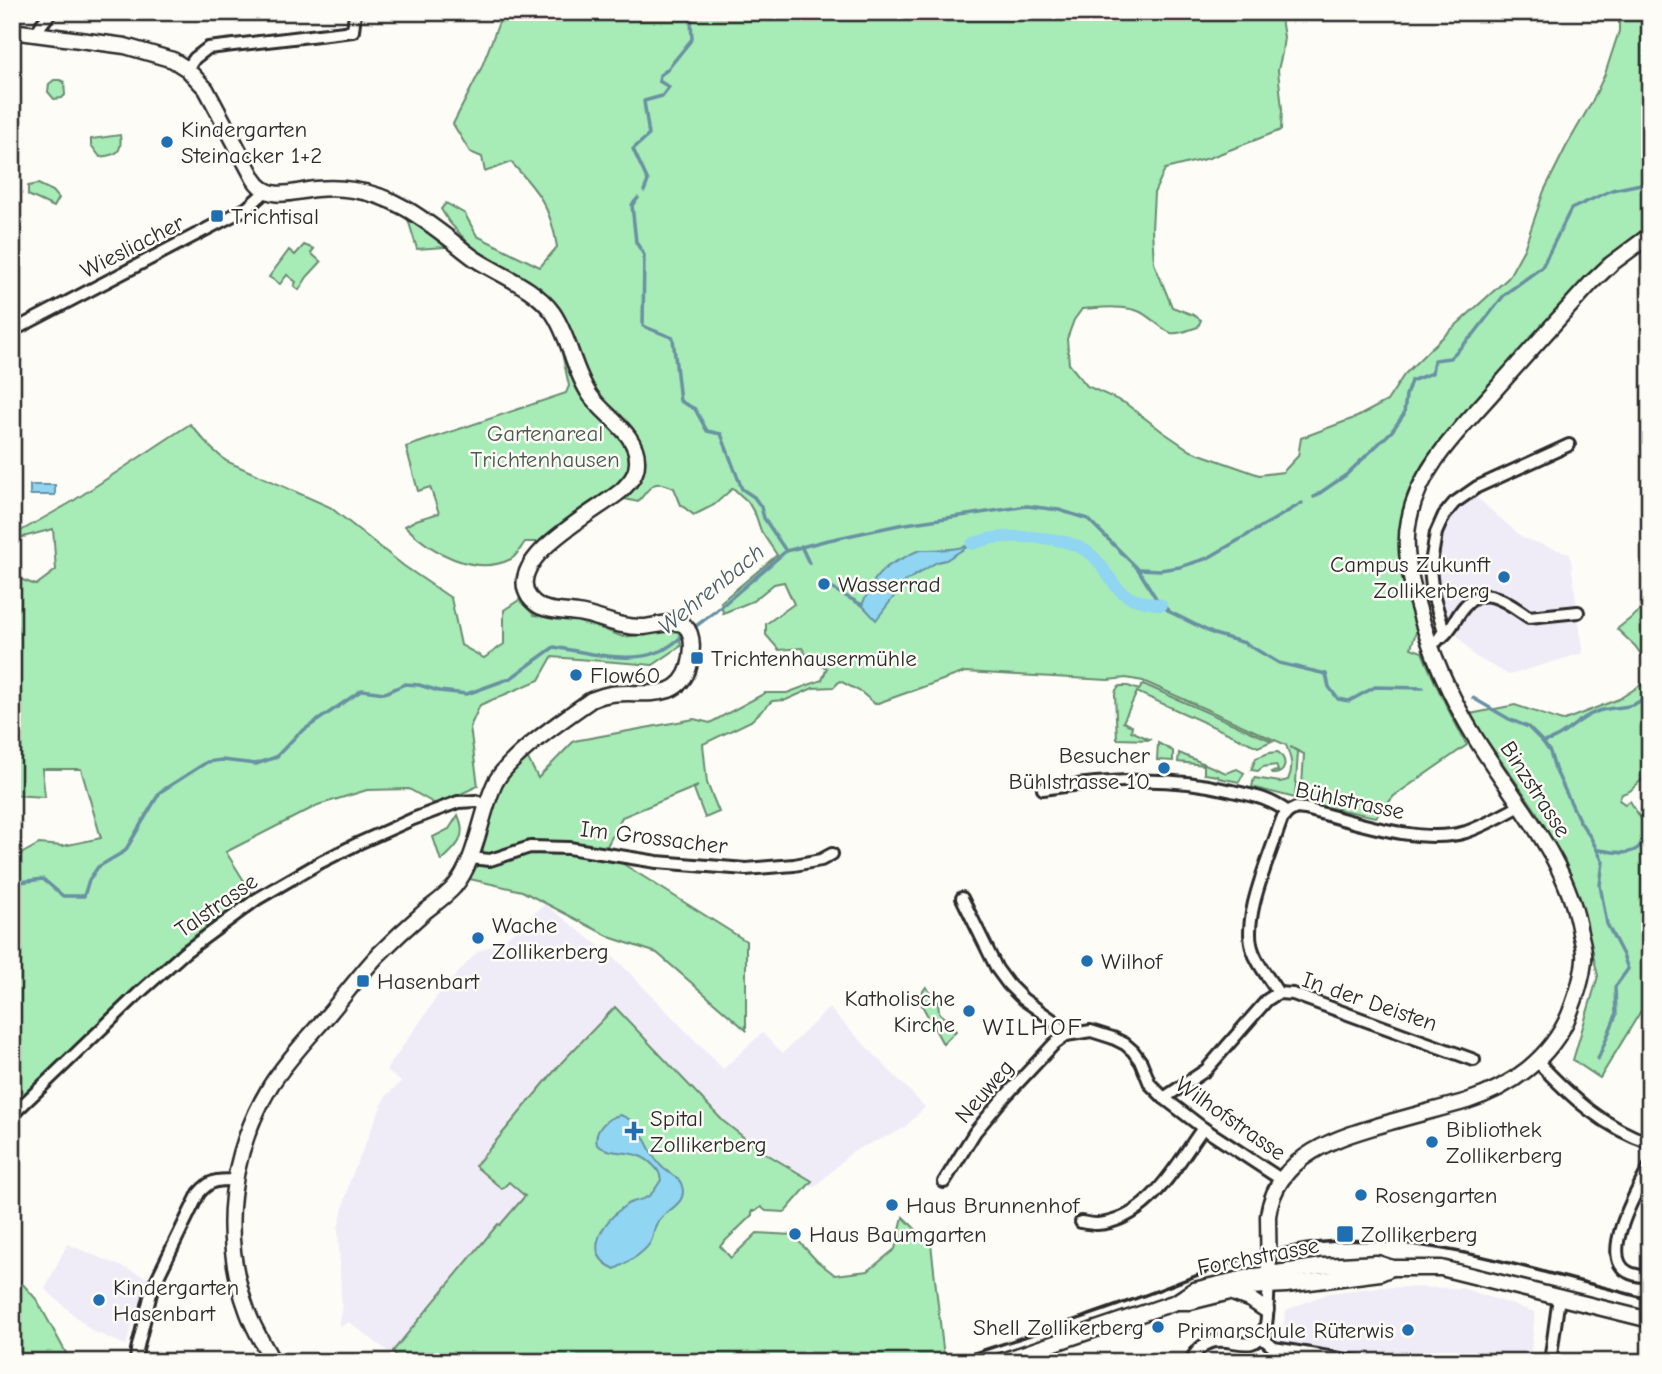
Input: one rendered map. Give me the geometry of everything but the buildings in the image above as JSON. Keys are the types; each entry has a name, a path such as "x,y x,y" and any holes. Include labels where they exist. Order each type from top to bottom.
{"main road":[{"path":"12,31 134,48 173,60 187,69 206,89 258,186 265,191 286,194 334,188 366,192 389,199 422,218 477,261 528,290 543,302 559,322 580,378 590,395 628,437 638,459 632,479 622,490 572,523 531,565 525,580 528,596 541,607 590,616 617,625 647,627 675,622 682,624 689,635 691,657 688,669 676,686 659,692 606,695 591,700 516,758 497,780 461,877 378,955 273,1083 250,1127 241,1153 234,1180 231,1212 236,1268 247,1310 273,1362"},
{"name":"Binzstrasse","path":"1268,1280 1269,1205 1287,1172 1306,1155 1328,1142 1486,1095 1519,1075 1550,1048 1565,1023 1581,981 1585,957 1578,917 1570,892 1556,860 1476,739 1443,676 1413,589 1406,539 1419,488 1442,450 1577,299 1611,264 1650,235"},
{"name":"Forchstrasse","path":"999,1362 1176,1302 1194,1290 1227,1281 1380,1272 1392,1268 1441,1268 1650,1320"},
{"name":"Forchstrasse","path":"1176,1302 1190,1302 1268,1280"},
{"path":"1230,1292 1251,1300 1266,1310"}],"street":[{"path":"37,34 40,25 51,12"},
{"path":"187,69 195,58 208,48 353,31 355,12"},
{"name":"Wiesliacher","path":"12,331 239,213 265,191"},
{"path":"1433,643 1444,631 1433,595 1430,569 1436,533 1444,515 1454,503 1477,488 1569,445"},
{"path":"1433,643 1451,629 1465,606 1488,594 1502,599 1530,617 1578,612"},
{"name":"Bühlstrasse","path":"1043,789 1116,780 1218,787 1269,800 1288,812 1296,808 1305,809 1392,831 1421,835 1466,832 1520,806"},
{"name":"Talstrasse","path":"12,1115 185,952 257,900 321,862 413,819 458,802 476,801 487,806"},
{"name":"In der Deisten","path":"1288,812 1278,830 1253,906 1250,925 1253,951 1278,993 1293,994 1474,1060"},
{"name":"Im Grossacher","path":"470,858 490,860 530,847 569,848 657,862 746,869 821,860 832,853"},
{"path":"962,898 997,969 1008,984 1023,999 1054,1021 1066,1035"},
{"path":"1164,1098 1206,1070 1267,1000 1278,993"},
{"name":"Wilhofstrasse","path":"1066,1035 1091,1031 1125,1044 1140,1062 1150,1084 1164,1098 1203,1128 1282,1180"},
{"name":"Neuweg","path":"944,1182 975,1132 1054,1044 1066,1035"},
{"path":"1537,1061 1587,1110 1615,1128 1650,1143"},
{"path":"1081,1222 1097,1224 1116,1219 1145,1204 1203,1128"},
{"path":"1650,1167 1621,1224 1618,1251 1621,1266 1626,1272 1650,1277"},
{"path":"136,1362 152,1289 199,1193 207,1184 234,1180"},
{"path":"1191,1362 1195,1352 1209,1342 1223,1340 1242,1344 1252,1343 1261,1337 1266,1325 1268,1280"},
{"path":"1550,1362 1559,1297"},
{"path":"1261,1337 1274,1348 1358,1362"}],"shaded area":[{"name":"Campus Zukunft Zollikerberg","path":"1475,496 1523,538 1570,554 1583,653 1509,675 1474,656 1446,622 1436,592 1435,562 1440,531 1457,506"},
{"name":"Spital Zollikerberg","path":"545,904 618,961 723,1069 762,1033 783,1053 829,1008 925,1107 904,1128 853,1151 815,1187 758,1182 402,1362 349,1322 339,1327 342,1312 338,1228 350,1180 385,1097 401,1082 386,1070 437,996 477,952 504,940"},
{"name":"Kindergarten Hasenbart","path":"67,1244 149,1278 126,1345 92,1331 45,1289"},
{"name":"Primarschule Rüterwis","path":"1378,1287 1462,1288 1535,1312 1530,1362 1301,1362 1303,1352 1280,1349 1286,1310 1329,1293"}],"green space":[{"name":"Gartenareal Trichtenhausen","path":"503,12 1280,12 1284,37 1278,70 1281,130 1209,158 1165,169 1154,193 1154,263 1172,307 1201,320 1198,327 1181,333 1171,333 1132,309 1082,309 1074,320 1067,339 1069,364 1087,386 1125,403 1191,451 1259,475 1283,472 1298,456 1301,438 1357,417 1387,401 1404,375 1508,278 1524,249 1544,191 1605,74 1619,31 1619,12 1650,12 1650,238 1611,264 1498,379 1424,463 1407,499 1399,549 1402,577 1417,629 1411,648 1422,652 1467,745 1394,796 1376,817 1301,802 1304,754 1290,747 1298,752 1295,798 1252,787 1254,778 1280,782 1288,780 1291,762 1286,745 1143,681 1126,678 1108,680 965,672 875,704 861,692 840,681 834,687 813,688 786,700 772,701 751,721 703,744 707,783 719,812 705,818 694,789 698,786 622,817 604,852 746,941 746,1030 657,953 612,938 522,891 461,877 493,790 524,751 538,778 574,741 694,719 710,723 765,693 787,693 822,680 827,668 810,661 802,648 779,650 766,635 766,624 794,604 784,582 774,584 753,601 723,613 721,602 777,555 761,531 748,502 733,488 714,505 694,515 681,505 674,488 661,484 653,485 638,502 602,494 538,542 525,542 513,558 497,564 483,565 454,559 427,545 405,526 439,513 430,487 418,491 406,447 566,393 569,386 550,297 471,246 441,209 446,203 465,214 477,236 540,267 557,247 547,210 529,182 511,162 485,172 482,157 470,152 453,124 480,71"},
{"path":"54,80 64,82 65,95 62,98 54,99 48,92 49,84"},
{"path":"120,135 119,149 110,155 100,157 91,145 91,139"},
{"path":"38,184 53,191 59,198 54,207 28,195 28,186"},
{"path":"407,216 446,247 417,249"},
{"path":"304,245 314,249 311,253 321,262 299,290 294,286 296,282 287,275 280,284 269,277 289,250 295,255"},
{"path":"190,424 226,461 330,507 404,566 451,598 461,645 484,658 504,644 504,610 519,600 534,615 572,620 623,637 679,630 681,646 653,665 552,657 539,680 480,705 470,727 478,786 437,805 409,789 367,790 318,805 226,852 253,895 185,952 12,1115 12,859 39,844 63,846 101,838 81,769 42,769 45,797 12,795 12,576 36,585 56,570 53,529 12,540 12,536 70,503"},
{"path":"1650,603 1650,667 1635,646 1617,629"},
{"path":"1650,679 1650,772 1630,791 1622,794 1619,800 1625,804 1630,801 1650,833 1646,902 1650,921 1650,996 1600,1078 1573,1060 1598,976 1585,920 1565,861 1534,808 1470,714 1515,705 1562,721 1619,699"},
{"path":"1143,684 1272,741 1258,747 1137,692 1123,722 1132,726 1131,731 1151,740 1117,739 1116,690 1120,686 1128,686 1139,690"},
{"path":"1158,743 1173,751 1173,761 1157,760"},
{"path":"1278,752 1284,762 1281,772 1272,774 1271,772 1278,771 1276,765 1263,767 1258,771 1251,770 1256,758"},
{"path":"1179,753 1226,773 1237,769 1244,773 1239,782 1204,774 1204,765 1178,762"},
{"path":"458,815 461,836 452,851 441,861 433,837 449,829"},
{"path":"926,987 938,1002 939,1012 956,1031 943,1044 918,998"},
{"path":"615,1007 723,1121 760,1150 812,1181 785,1212 766,1211 761,1207 752,1211 752,1215 720,1246 731,1258 757,1233 793,1235 817,1261 835,1275 868,1271 895,1249 903,1217 931,1244 944,1357 929,1362 399,1362 393,1351 498,1224 500,1225 525,1196 509,1182 502,1189 475,1166 562,1062"},
{"path":"12,1272 37,1300 71,1362 12,1362"}],"water":[{"path":"30,485 55,485 55,495 30,495"},
{"path":"972,544 906,581 876,620 862,605 877,577 893,563 914,552 953,549"},
{"path":"620,1115 637,1126 657,1161 680,1181 683,1193 679,1203 660,1218 647,1247 615,1269 599,1255 599,1237 618,1211 649,1196 661,1180 657,1169 640,1156 611,1151 597,1145 597,1135 602,1126"}],"waterway":[{"path":"644,191 648,181 633,149 649,135 644,101 662,96 669,87 659,81 660,75 692,39 692,12"},
{"path":"1314,497 1346,475 1392,431 1404,414 1411,381 1432,373 1434,360 1450,358 1474,334 1505,294 1542,267 1571,209 1612,190 1641,184 1650,179"},
{"path":"638,198 632,205 636,242 644,255 643,326 673,338 680,401 695,409 707,431 721,434 742,489 754,497 764,518 786,551"},
{"path":"1139,569 1180,567 1208,558 1302,503"},
{"name":"Wehrenbach","path":"692,629 786,551 899,525 1027,506 1059,510 1088,519 1138,569 1157,600 1170,612 1214,634 1245,643 1279,663 1326,674 1329,687 1338,699 1349,701 1375,687 1423,688"},
{"path":"972,544 993,538 1017,537 1046,538 1072,544 1093,556 1123,593 1137,600 1161,605"},
{"path":"801,546 809,563"},
{"path":"824,584 862,605"},
{"name":"Wehrenbach","path":"12,883 43,879 63,896 84,896 89,880 98,867 125,851 160,792 207,762 222,760 256,764 276,757 298,734 362,690 385,693 405,684 467,694 511,678 554,647 606,656 634,657 662,651 686,634"},
{"name":"Wehrenbach","path":"1473,698 1528,727 1543,742 1557,737 1596,712 1633,705 1645,697 1650,689"},
{"path":"1543,742 1550,752 1579,820 1603,862 1600,885 1607,924 1628,969 1615,987 1616,1015 1598,1059"},
{"path":"1599,850 1630,852 1639,847 1650,832"}],"railway":[{"path":"947,1362 1084,1317 1257,1255 1337,1241 1413,1244 1463,1253 1650,1300"}],"place":[{"name":"Kindergarten Steinacker 1+2","path":"167,142"},
{"name":"Trichtisal","path":"217,216"},
{"name":"Campus Zukunft Zollikerberg","path":"1504,577"},
{"name":"Wasserrad","path":"824,584"},
{"name":"Trichtenhausermühle","path":"697,658"},
{"name":"Flow60","path":"576,675"},
{"name":"Besucher Bühlstrasse 10","path":"1164,768"},
{"name":"Wache Zollikerberg","path":"478,938"},
{"name":"Wilhof","path":"1087,961"},
{"name":"Hasenbart","path":"363,981"},
{"name":"Katholische Kirche","path":"969,1011"},
{"name":"Spital Zollikerberg","path":"634,1131"},
{"name":"Bibliothek Zollikerberg","path":"1432,1142"},
{"name":"Rosengarten","path":"1361,1195"},
{"name":"Haus Brunnenhof","path":"892,1205"},
{"name":"Haus Baumgarten","path":"795,1234"},
{"name":"Zollikerberg","path":"1345,1234"},
{"name":"Kindergarten Hasenbart","path":"99,1300"},
{"name":"Shell Zollikerberg","path":"1158,1327"},
{"name":"Primarschule Rüterwis","path":"1408,1330"}],"district":[{"name":"WILHOF","path":"1033,1027"}]}
